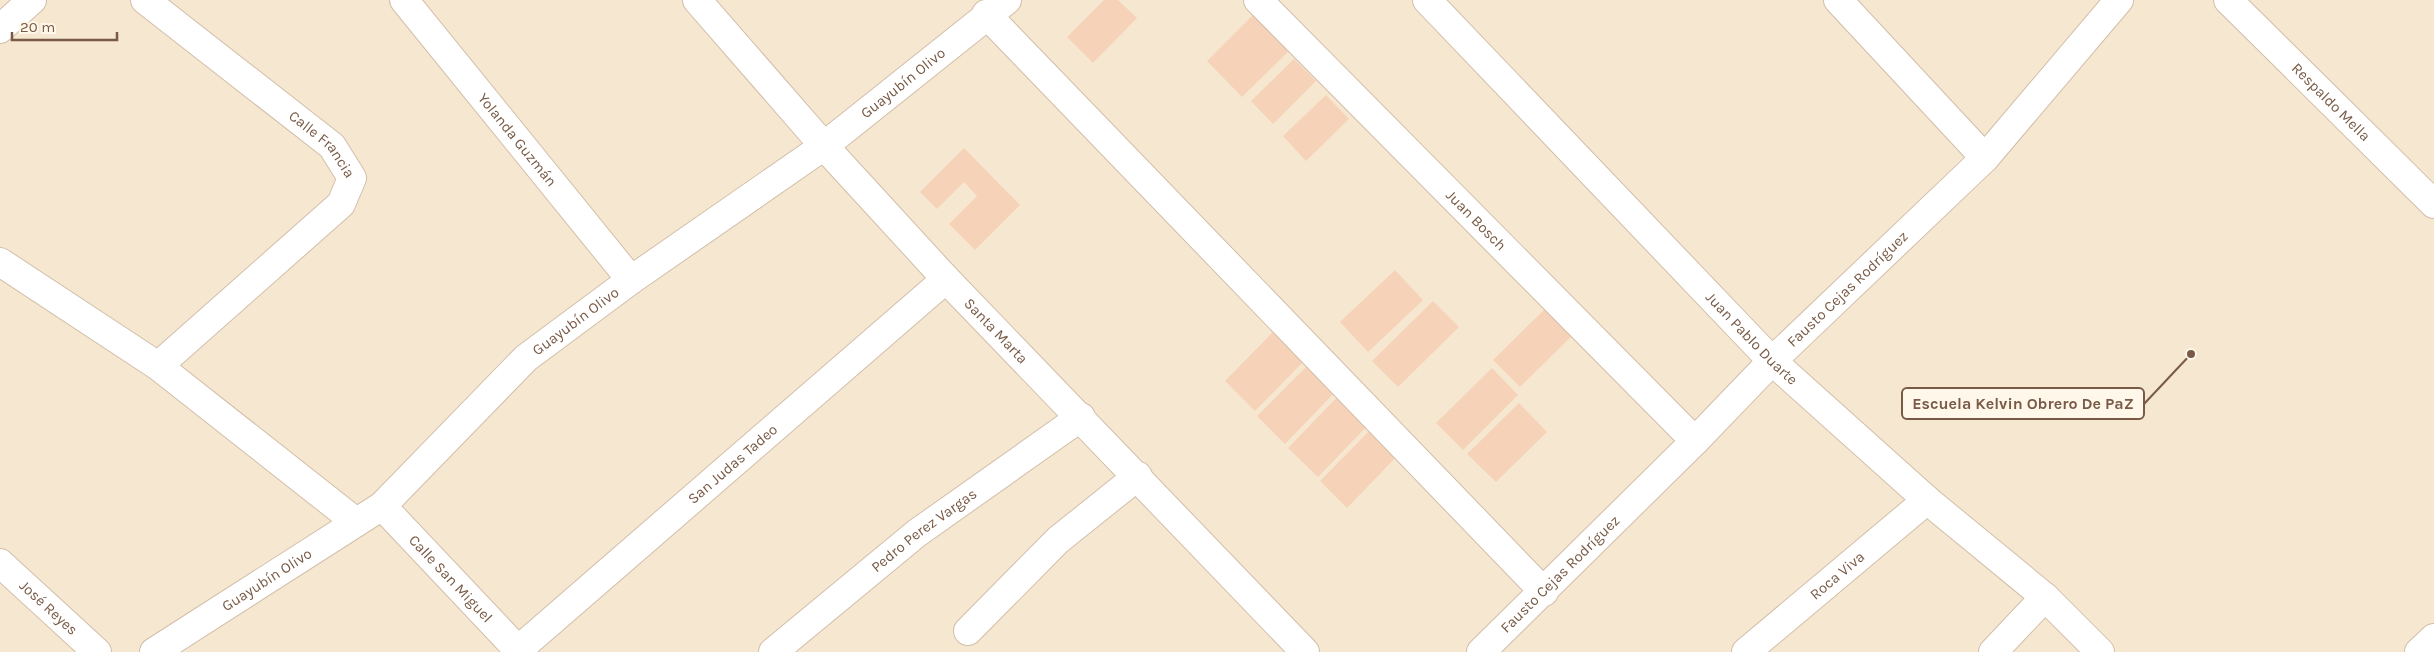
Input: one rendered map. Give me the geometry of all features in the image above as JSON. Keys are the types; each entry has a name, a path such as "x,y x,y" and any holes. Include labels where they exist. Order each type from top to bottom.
{"street":[{"path":"0,29 32,0"},
{"name":"Calle Francia","path":"145,0 332,146 352,178 341,204 158,366"},
{"name":"Yolanda Guzmán","path":"404,0 631,280"},
{"name":"Santa Marta","path":"697,0 824,146 946,279 1138,476 1305,652"},
{"name":"Juan Bosch","path":"1258,0 1695,441"},
{"name":"Juan Pablo Duarte","path":"1427,0 1772,361 1927,500 2044,597 2100,652"},
{"path":"1838,0 1984,158"},
{"name":"Fausto Cejas Rodríguez","path":"1481,652 1544,592 1695,441 1772,361 1984,158 2119,0"},
{"name":"Respaldo Mella","path":"2228,0 2430,192"},
{"path":"996,7 1544,592"},
{"name":"Guayubín Olivo","path":"154,652 382,506 526,358 631,280 824,146 996,7"},
{"path":"0,262 158,366 356,522"},
{"name":"San Judas Tadeo","path":"519,651 946,279"},
{"name":"Pedro Perez Vargas","path":"773,652 917,533 1081,417"},
{"path":"968,631 1058,540 1138,476"},
{"name":"Roca Viva","path":"1746,652 1927,500"},
{"name":"Calle San Miguel","path":"382,506 519,651"},
{"name":"José Reyes","path":"0,563 97,652"},
{"path":"1993,652 2044,597"},
{"path":"2419,652 2434,638"}],"shaded area":[{"path":"0,0 2434,0 2434,652 0,652"}],"building":[{"path":"1104,0 1118,0 1137,18 1093,63 1067,37"},
{"path":"1256,12 1292,48 1242,97 1207,61"},
{"path":"1294,59 1316,81 1273,124 1251,101"},
{"path":"1326,95 1349,119 1306,161 1283,136"},
{"path":"964,148 1020,205 975,250 949,224 977,196 964,182 937,209 920,192"},
{"path":"1395,270 1423,300 1368,352 1340,322"},
{"path":"1433,301 1459,327 1398,387 1372,361"},
{"path":"1551,303 1578,330 1520,387 1493,360"},
{"path":"1274,331 1305,360 1255,411 1225,381"},
{"path":"1309,364 1342,385 1285,444 1257,416"},
{"path":"1492,368 1518,395 1463,450 1436,423"},
{"path":"1343,391 1373,420 1318,477 1288,448"},
{"path":"1519,403 1547,432 1496,482 1467,454"},
{"path":"1376,424 1403,450 1347,508 1320,481"}],"place":[{"name":"Escuela Kelvin Obrero De PaZ","path":"2191,354"}]}
